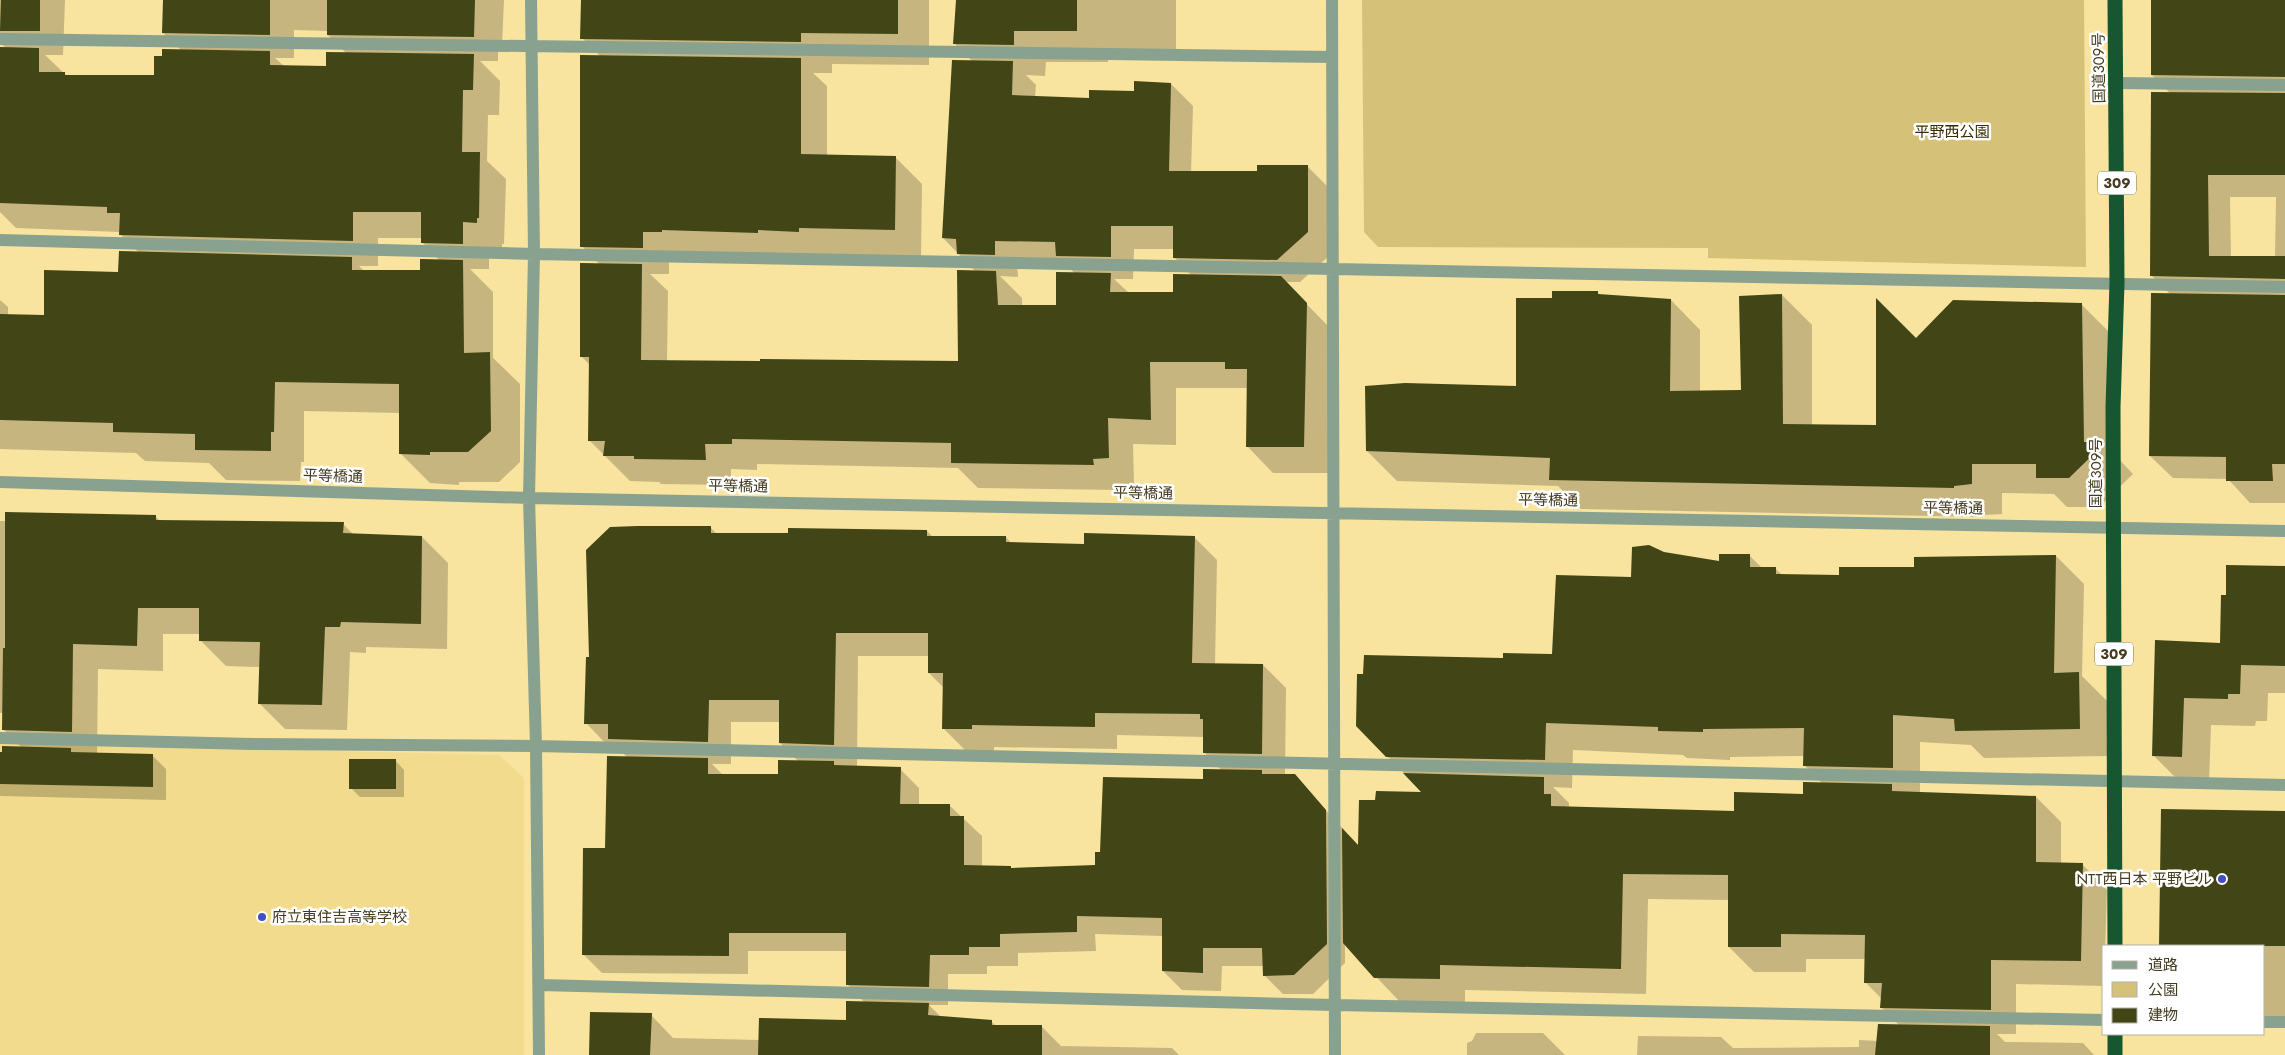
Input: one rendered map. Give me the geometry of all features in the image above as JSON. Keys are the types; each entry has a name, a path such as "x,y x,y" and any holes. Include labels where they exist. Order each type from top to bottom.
{"highway":[{"name":"国道309号","path":"2115,0 2117,82 2117,284 2113,407 2115,945"},
{"path":"2115,1035 2115,1055"}],"street":[{"path":"531,0 534,254 529,498 536,746 540,1055"},
{"path":"1332,0 1334,1055"},
{"path":"0,39 1332,58"},
{"path":"2117,82 2285,85"},
{"path":"0,240 534,254 2285,287"},
{"name":"平等橋通","path":"0,482 529,498 2285,531"},
{"path":"0,738 252,744 536,746 2285,785"},
{"path":"540,985 1334,1005 2102,1020"},
{"path":"2265,1022 2285,1022"}],"shaded area":[{"name":"府立東住吉高等学校","path":"0,743 499,755 524,778 524,1055 0,1055"}],"green space":[{"name":"平野西公園","path":"1362,0 2084,0 2086,267 1708,258 1708,248 1378,247 1364,232"}],"building":[{"path":"1,0 40,0 40,31 0,31"},
{"path":"163,0 270,0 270,35 162,33"},
{"path":"327,0 475,0 474,37 327,35"},
{"path":"581,0 898,0 898,34 801,33 801,42 580,39"},
{"path":"956,0 1077,0 1077,31 1014,31 1014,45 953,44"},
{"path":"2151,0 2285,0 2285,77 2151,75"},
{"path":"0,47 39,48 39,72 65,72 65,75 154,75 154,56 162,56 162,49 270,51 270,65 326,66 326,52 474,54 473,90 463,90 462,152 480,152 479,218 477,218 477,223 463,222 463,244 421,243 421,212 353,212 353,241 119,235 120,213 107,213 107,207 0,203"},
{"path":"580,55 801,58 801,154 896,156 895,230 799,228 799,232 758,230 758,233 662,230 662,232 643,232 643,248 580,247"},
{"path":"952,60 1013,61 1012,95 1089,98 1089,90 1134,91 1134,81 1171,83 1169,171 1257,171 1257,165 1308,165 1308,232 1277,260 1173,258 1173,226 1111,226 1111,257 1056,256 1055,242 995,241 995,255 957,254 956,239 942,238"},
{"path":"2151,92 2285,93 2285,175 2208,175 2209,256 2285,256 2285,279 2150,276"},
{"path":"119,251 352,257 352,270 420,270 420,259 463,260 464,353 490,352 491,431 468,452 430,452 430,455 399,454 399,384 275,382 274,432 271,432 271,451 195,450 195,434 113,432 113,423 0,420 0,314 44,315 44,270 118,272"},
{"path":"580,263 642,264 641,360 958,361 957,270 996,271 998,305 1056,305 1056,272 1111,273 1110,292 1173,292 1173,274 1281,276 1307,303 1304,447 1246,447 1247,369 1225,369 1225,362 1150,362 1151,420 1108,418 1109,458 1093,459 1094,465 951,463 951,443 732,439 732,444 705,444 706,460 634,459 634,456 603,456 605,441 588,441 589,357 580,357"},
{"path":"1552,291 1598,291 1598,294 1671,299 1670,391 1741,390 1739,296 1782,294 1783,424 1876,425 1876,298 1916,338 1953,300 2082,303 2084,442 2104,442 2104,444 2069,478 2036,478 2036,464 1972,464 1972,484 1954,486 1954,488 1549,480 1550,458 1366,451 1365,386 1405,383 1516,386 1516,298 1552,298"},
{"path":"2151,293 2285,295 2285,464 2272,464 2273,481 2226,481 2226,457 2149,456"},
{"path":"5,512 156,515 156,520 344,522 343,533 422,536 421,624 341,622 340,627 325,627 322,705 258,704 260,642 199,641 199,608 138,608 137,646 73,644 72,732 2,730 3,648 5,648"},
{"path":"711,526 711,533 788,533 788,528 927,530 927,536 1006,536 1006,542 1084,544 1084,533 1195,536 1192,663 1263,664 1262,754 1203,753 1203,719 1200,719 1200,714 1095,713 1095,727 972,725 972,729 942,729 943,673 928,673 928,633 836,633 834,745 779,743 779,700 709,700 708,742 608,739 608,724 584,724 586,657 589,657 586,550 610,527"},
{"path":"1649,545 1664,552 1719,561 1719,554 1750,554 1750,567 1776,567 1776,574 1839,575 1839,567 1914,567 1914,557 2056,555 2054,673 2079,672 2080,729 1955,731 1954,719 1893,715 1893,768 1803,766 1804,728 1703,729 1703,732 1658,731 1658,727 1546,723 1545,760 1386,757 1356,726 1357,674 1363,674 1364,655 1503,658 1503,653 1552,654 1556,575 1631,577 1632,547"},
{"path":"2226,565 2285,566 2285,666 2241,665 2240,694 2228,694 2228,699 2184,698 2182,757 2152,756 2155,640 2220,643 2221,595 2226,595"},
{"path":"2,746 71,748 71,752 153,754 153,787 0,784 0,752 2,752"},
{"path":"607,756 708,758 708,774 778,774 778,760 834,761 834,765 901,767 900,804 950,804 950,816 964,816 964,865 1011,866 1011,868 1095,865 1095,852 1100,852 1103,777 1203,779 1203,769 1262,770 1262,774 1295,774 1326,810 1327,944 1294,975 1263,976 1262,948 1203,948 1203,973 1162,971 1162,918 1077,916 1077,932 1000,934 1000,947 969,947 969,955 930,955 929,987 846,985 846,933 729,933 729,956 582,955 583,848 605,848"},
{"path":"349,759 396,759 396,789 349,789"},
{"path":"1403,773 1544,777 1544,794 1551,794 1551,806 1734,811 1734,792 1803,794 1803,782 1892,784 1892,791 2036,796 2036,862 2083,863 2081,961 1991,960 1991,1010 1880,1008 1882,983 1864,983 1865,935 1781,934 1781,947 1728,947 1728,875 1623,874 1621,969 1440,965 1440,979 1374,978 1343,943 1342,828 1358,845 1359,800 1375,800 1376,791 1421,792"},
{"name":"NTT西日本 平野ビル","path":"2161,809 2285,811 2285,946 2159,945"},
{"path":"846,1001 929,1003 928,1015 992,1020 992,1025 1042,1025 1042,1055 758,1055 759,1018 846,1020"},
{"path":"590,1012 652,1013 650,1055 589,1055"},
{"path":"1878,1024 1990,1026 1990,1055 1875,1055"}],"place":[{"name":"NTT西日本 平野ビル","path":"2222,879"},
{"name":"府立東住吉高等学校","path":"262,917"}]}
